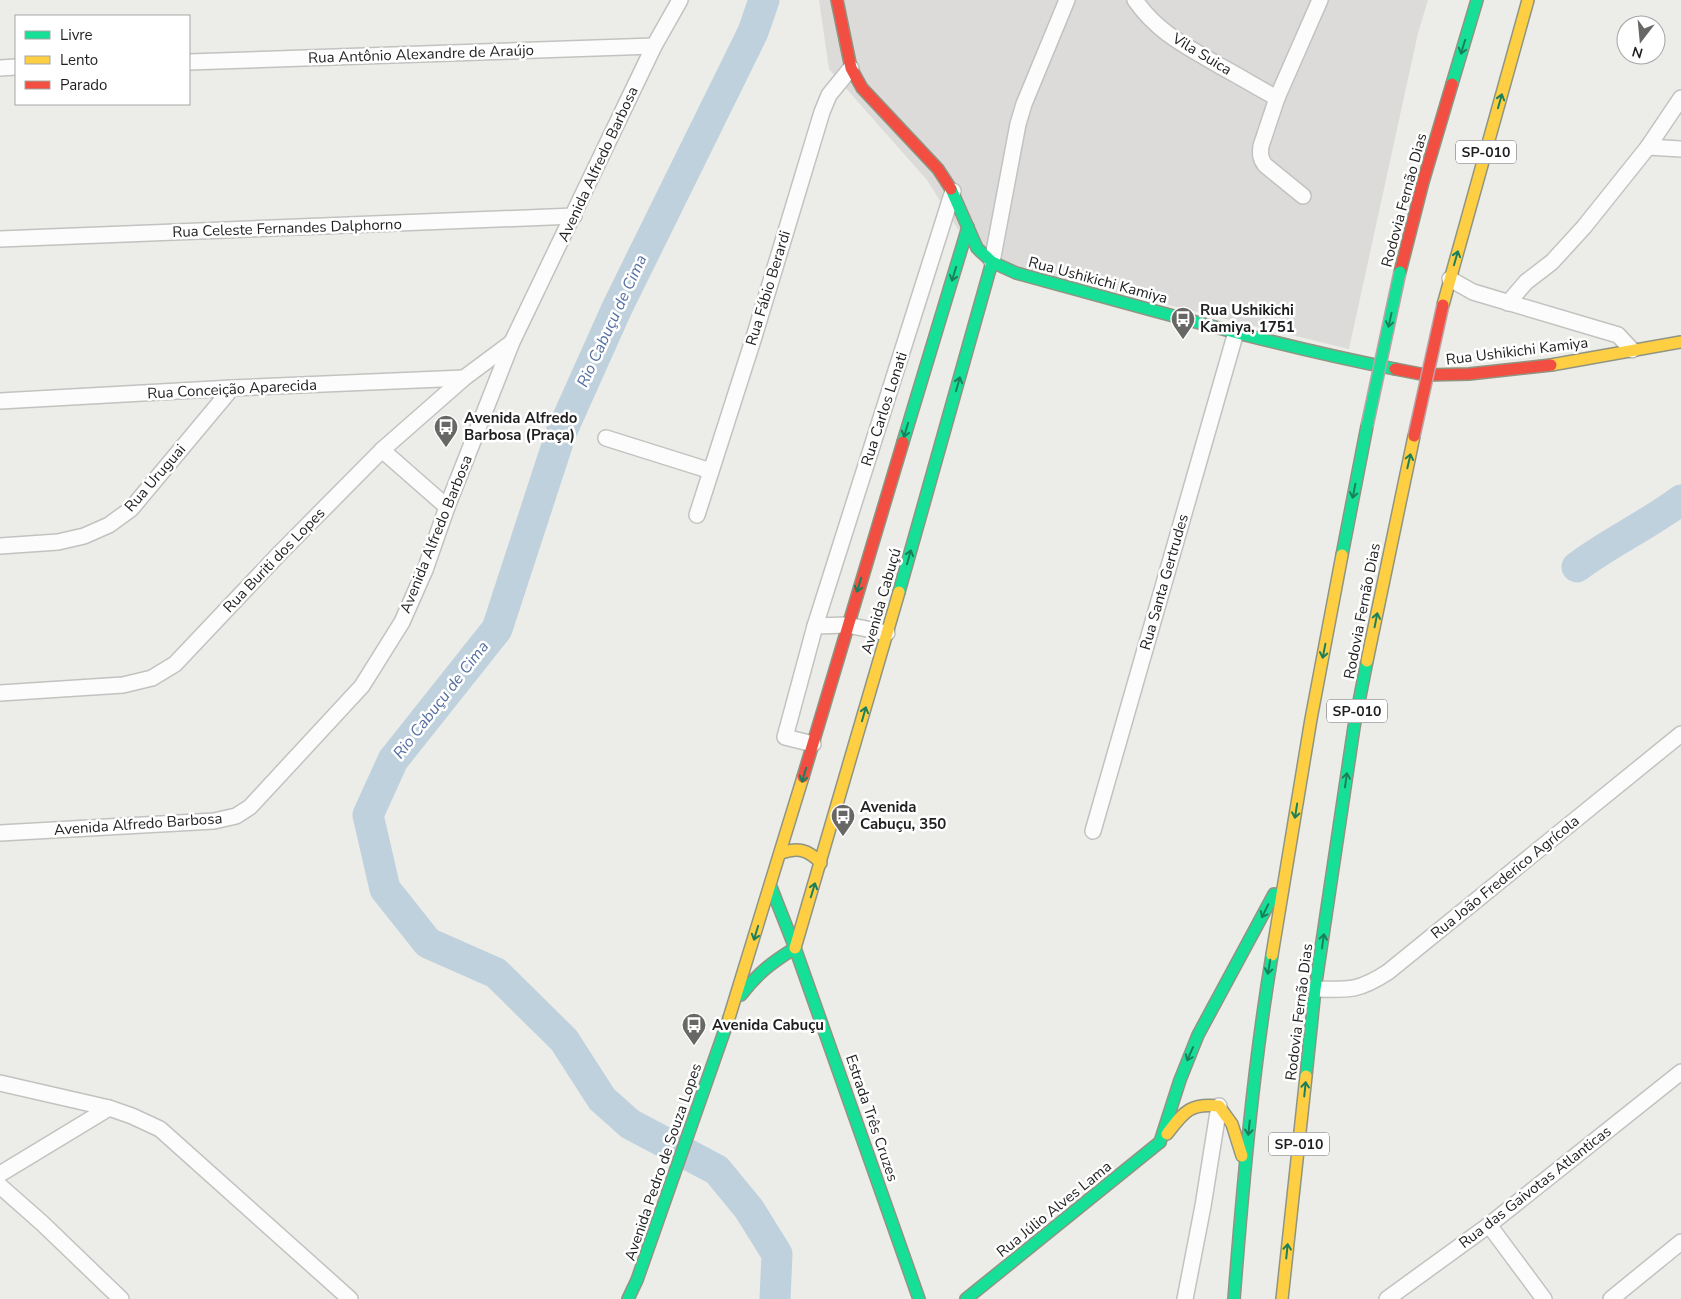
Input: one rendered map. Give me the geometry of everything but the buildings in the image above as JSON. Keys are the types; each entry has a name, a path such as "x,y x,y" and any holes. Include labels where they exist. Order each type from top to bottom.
{"main road":[{"name":"Rua Ushikichi Kamiya","path":"837,0 851,68 862,88 938,169 953,191 977,248 992,262 1016,273 1236,332 1359,362 1434,375 1469,374 1531,368 1681,342"},
{"name":"Rodovia Fernão Dias","path":"1234,1299 1244,1165 1262,1012 1310,719 1367,426 1400,272 1422,182 1477,0"},
{"name":"Rodovia Fernão Dias","path":"1282,1299 1316,989 1354,726 1394,528 1443,305 1528,0"},
{"name":"Avenida Cabuçú","path":"770,887 847,625 968,227"},
{"name":"Avenida Cabuçú","path":"795,948 822,863 992,262"},
{"path":"781,852 796,848 811,853 822,863"},
{"path":"1160,1142 1180,1078 1204,1022 1259,924 1287,867"},
{"name":"Estrada Três Cruzes","path":"770,887 795,948 919,1299"},
{"name":"Avenida Pedro de Souza Lopes","path":"628,1299 637,1280 734,1005 770,887"},
{"path":"784,920 791,924 797,924 804,918"},
{"name":"Avenida Pedro de Souza Lopes","path":"734,1005 756,976 777,959 795,948"},
{"name":"Rua Júlio Alves Lama","path":"966,1299 1160,1142 1191,1106 1204,1103 1219,1106"},
{"path":"1219,1106 1232,1124 1244,1165"}],"street":[{"name":"Avenida Alfredo Barbosa","path":"0,833 214,821 236,816 250,806 362,686 402,622 425,570 447,507 512,342 654,46 680,0"},
{"path":"992,262 1018,124 1024,104 1067,0"},
{"name":"Vila Suica","path":"1135,0 1146,16 1161,30 1277,98"},
{"path":"1303,196 1261,159 1261,146 1277,98 1320,0"},
{"name":"Rua Antônio Alexandre de Araújo","path":"190,62 654,46"},
{"path":"0,68 15,67"},
{"name":"Rua Fábio Berardi","path":"698,515 822,112 829,95 851,68"},
{"path":"1508,303 1526,282 1564,250 1600,208 1648,147 1681,98"},
{"path":"1648,147 1681,149"},
{"name":"Rua Carlos Lonati","path":"813,744 785,737 815,626 953,191"},
{"name":"Rua Celeste Fernandes Dalphorno","path":"0,239 574,216"},
{"path":"1450,279 1473,292 1618,335 1632,350"},
{"name":"Rua Santa Gertrudes","path":"1093,831 1236,332"},
{"name":"Rua Buriti dos Lopes","path":"0,693 123,685 152,678 176,664 280,553 382,450 464,378 512,342"},
{"name":"Rua Conceição Aparecida","path":"0,401 464,378"},
{"name":"Rua Uruguai","path":"0,546 58,542 84,536 109,525 131,509 232,388"},
{"path":"606,438 711,471"},
{"path":"382,450 447,507"},
{"path":"815,626 847,625 888,633"},
{"name":"Rua João Frederico Agrícola","path":"1316,989 1348,990 1370,984 1388,972 1681,734"},
{"name":"Rua das Gaivotas Atlanticas","path":"1387,1299 1489,1226 1681,1072"},
{"path":"0,1083 109,1108 160,1129 350,1299"},
{"path":"1185,1299 1203,1206 1219,1106"},
{"path":"0,1174 109,1108"},
{"path":"0,1186 42,1223 121,1299"},
{"path":"1489,1226 1544,1299"},
{"path":"1611,1299 1681,1242"}],"shaded area":[{"path":"819,0 1428,0 1418,33 1349,349 976,258 927,180 829,69"}],"waterway":[{"name":"Rio Cabuçu de Cima","path":"764,0 753,32 617,308 561,433 497,629 393,760 368,815 385,889 428,943 496,973 564,1040 602,1099 630,1124 717,1170 749,1209 777,1254 775,1299"},
{"path":"1577,567 1681,500"}],"traffic: fast":[{"path":"1452,84 1477,0"},
{"path":"951,189 977,248 992,262 1016,273 1252,337 1395,369"},
{"path":"903,442 968,227"},
{"path":"899,592 992,262"},
{"path":"1367,426 1400,272"},
{"path":"1342,555 1367,426"},
{"path":"1306,1076 1315,989 1354,727 1367,661"},
{"path":"771,887 795,948 919,1299"},
{"path":"1160,1142 1180,1080 1198,1035 1274,894"},
{"path":"741,995 765,969 795,948"},
{"path":"1234,1299 1254,1084 1272,955"},
{"path":"628,1299 637,1280 729,1018"},
{"path":"966,1299 1160,1142"}],"traffic: slow":[{"path":"1443,305 1528,0"},
{"path":"1551,365 1681,342"},
{"path":"1367,661 1414,436"},
{"path":"1272,955 1311,719 1342,555"},
{"path":"795,948 899,592"},
{"path":"729,1018 803,777"},
{"path":"781,853 793,850 803,851 812,855 821,863"},
{"path":"1282,1299 1306,1076"},
{"path":"1167,1134 1188,1111 1201,1106 1219,1106 1232,1124 1242,1156"}],"traffic: jam":[{"path":"837,0 851,68 862,88 938,169 951,189"},
{"path":"1400,272 1423,182 1452,84"},
{"path":"1414,436 1443,305"},
{"path":"1395,369 1426,375 1469,374 1551,365"},
{"path":"803,777 903,442"}],"place":[{"name":"Rua Ushikichi Kamiya, 1751","path":"1183,340"},
{"name":"Avenida Alfredo Barbosa (Praça)","path":"446,448"},
{"name":"Avenida Cabuçu, 350","path":"843,837"},
{"name":"Avenida Cabuçu","path":"694,1046"}]}
